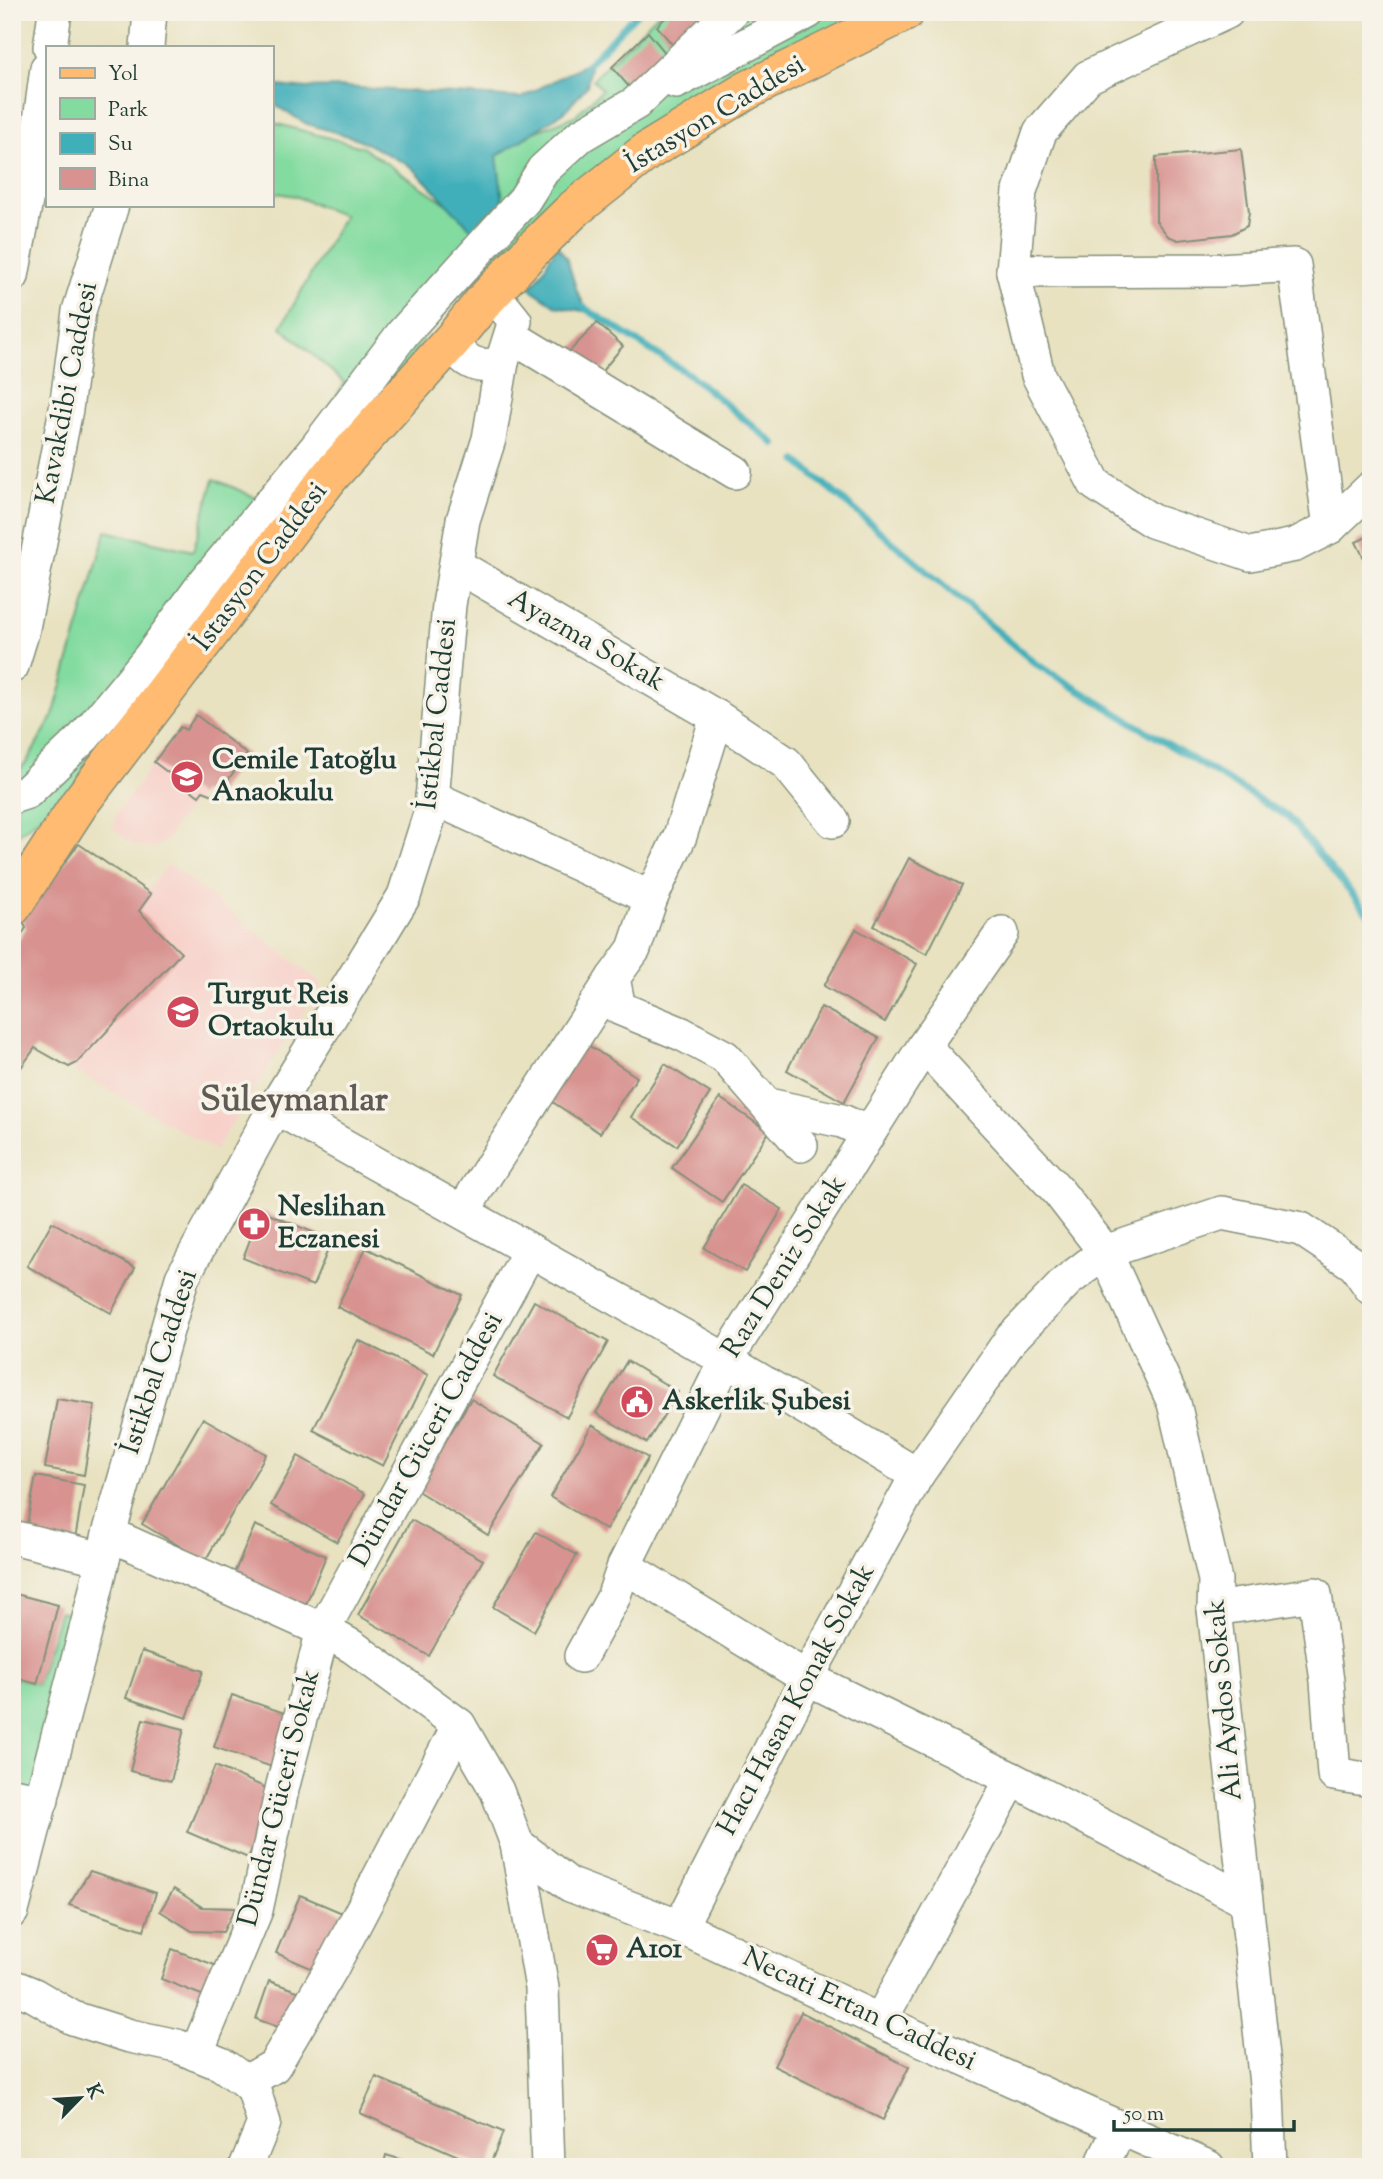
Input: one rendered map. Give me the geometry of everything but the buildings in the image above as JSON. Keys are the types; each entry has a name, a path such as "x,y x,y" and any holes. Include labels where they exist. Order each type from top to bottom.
{"main road":[{"name":"İstasyon Caddesi","path":"12,907 79,804 330,476 532,250 574,209 646,152 746,91 905,12"},
{"name":"İstasyon Caddesi","path":"12,855 79,804"}],"street":[{"path":"50,46 55,12"},
{"path":"147,46 150,12"},
{"path":"622,112 636,103 731,12"},
{"path":"12,797 27,792 84,737 150,657 205,582 316,448 403,333 524,200 544,170 580,136 808,12"},
{"path":"1227,12 1088,77 1040,132 1020,191 1013,271 1038,375 1095,484 1152,521 1250,554 1295,545 1331,527 1371,488"},
{"path":"12,276 38,136 46,76"},
{"name":"Kavakdibi Caddesi","path":"12,666 22,634 66,409 79,311 112,206"},
{"name":"İstikbal Caddesi","path":"12,1911 27,1798 106,1546 182,1278 275,1107 404,896 431,811 449,604 463,520 489,439 509,340 532,250"},
{"path":"1013,271 1220,270 1294,265 1331,527"},
{"path":"484,301 503,306 509,340 735,472"},
{"path":"453,339 463,358 482,366 509,340"},
{"name":"Ayazma Sokak","path":"456,565 717,717 786,763 833,821"},
{"path":"463,1212 634,949 651,898 680,835 717,717"},
{"path":"432,797 651,898"},
{"name":"Razı Deniz Sokak","path":"581,1656 613,1598 624,1566 726,1360 924,1046 1002,933"},
{"path":"613,978 619,1008 682,1034 725,1057 802,1145"},
{"name":"Ali Aydos Sokak","path":"924,1046 1058,1191 1105,1252 1174,1403 1215,1580 1214,1609 1266,2093 1270,2167"},
{"path":"768,1105 842,1121 869,1133"},
{"path":"275,1107 726,1360 917,1475"},
{"name":"Hacı Hasan Konak Sokak","path":"680,1927 807,1678 917,1475 1011,1339 1067,1281 1105,1252 1222,1213 1301,1229 1355,1265 1371,1287"},
{"name":"Dündar Güceri Caddesi","path":"323,1629 530,1250"},
{"path":"12,1537 106,1546 323,1629 353,1647 459,1725 497,1791 517,1844 542,1988 548,2167"},
{"path":"624,1566 807,1678 1012,1779 1245,1900"},
{"path":"1214,1609 1315,1594 1327,1681 1334,1774 1371,1780"},
{"name":"Dündar Güceri Sokak","path":"196,2054 256,1910 283,1785 323,1629"},
{"path":"246,2082 274,2066 331,1969 459,1725"},
{"path":"880,2021 1012,1779"},
{"name":"Necati Ertan Caddesi","path":"517,1844 570,1885 680,1927 880,2021 1208,2167"},
{"path":"12,1986 34,1995 73,2018 130,2036 177,2046 221,2064 253,2087 264,2123 246,2167"},
{"path":"1101,2167 1120,2128"}],"shaded area":[{"name":"Cemile Tatoğlu Anaokulu","path":"196,715 247,754 216,796 203,792 176,823 167,840 153,848 134,845 113,828 116,814 180,727 186,729"},
{"name":"Turgut Reis Ortaokulu","path":"169,864 322,984 215,1150 35,1048 151,894 147,890"}],"green space":[{"path":"660,12 869,12 693,99 615,155 537,220 426,332 401,376 52,813 45,813 12,839 12,776 26,763 53,716 106,531 193,551 214,479 266,502 345,383 281,327 344,216 295,196 273,192 273,123 362,147 450,206 478,236 496,156 535,132 575,116 602,90 593,79"},
{"path":"60,1611 81,1617 28,1805 12,1800 12,1677 37,1684"}],"water":[{"path":"591,61 587,86 564,112 497,156 504,208 478,236 412,167 358,139 307,124 273,104 273,85 298,88 345,87 521,98"},
{"path":"557,245 567,259 577,291 588,312 556,306 529,288 541,274"}],"waterway":[{"path":"585,67 638,12"},
{"path":"583,307 690,375 775,444"},
{"path":"797,461 1036,664 1288,817 1371,917"}],"place":[{"name":"Cemile Tatoğlu Anaokulu","path":"187,777"},
{"name":"Turgut Reis Ortaokulu","path":"183,1012"},
{"name":"Neslihan Eczanesi","path":"254,1224"},
{"name":"Askerlik Şubesi","path":"637,1402"},
{"name":"A101","path":"602,1950"}],"district":[{"name":"Süleymanlar","path":"294,1101"}]}
